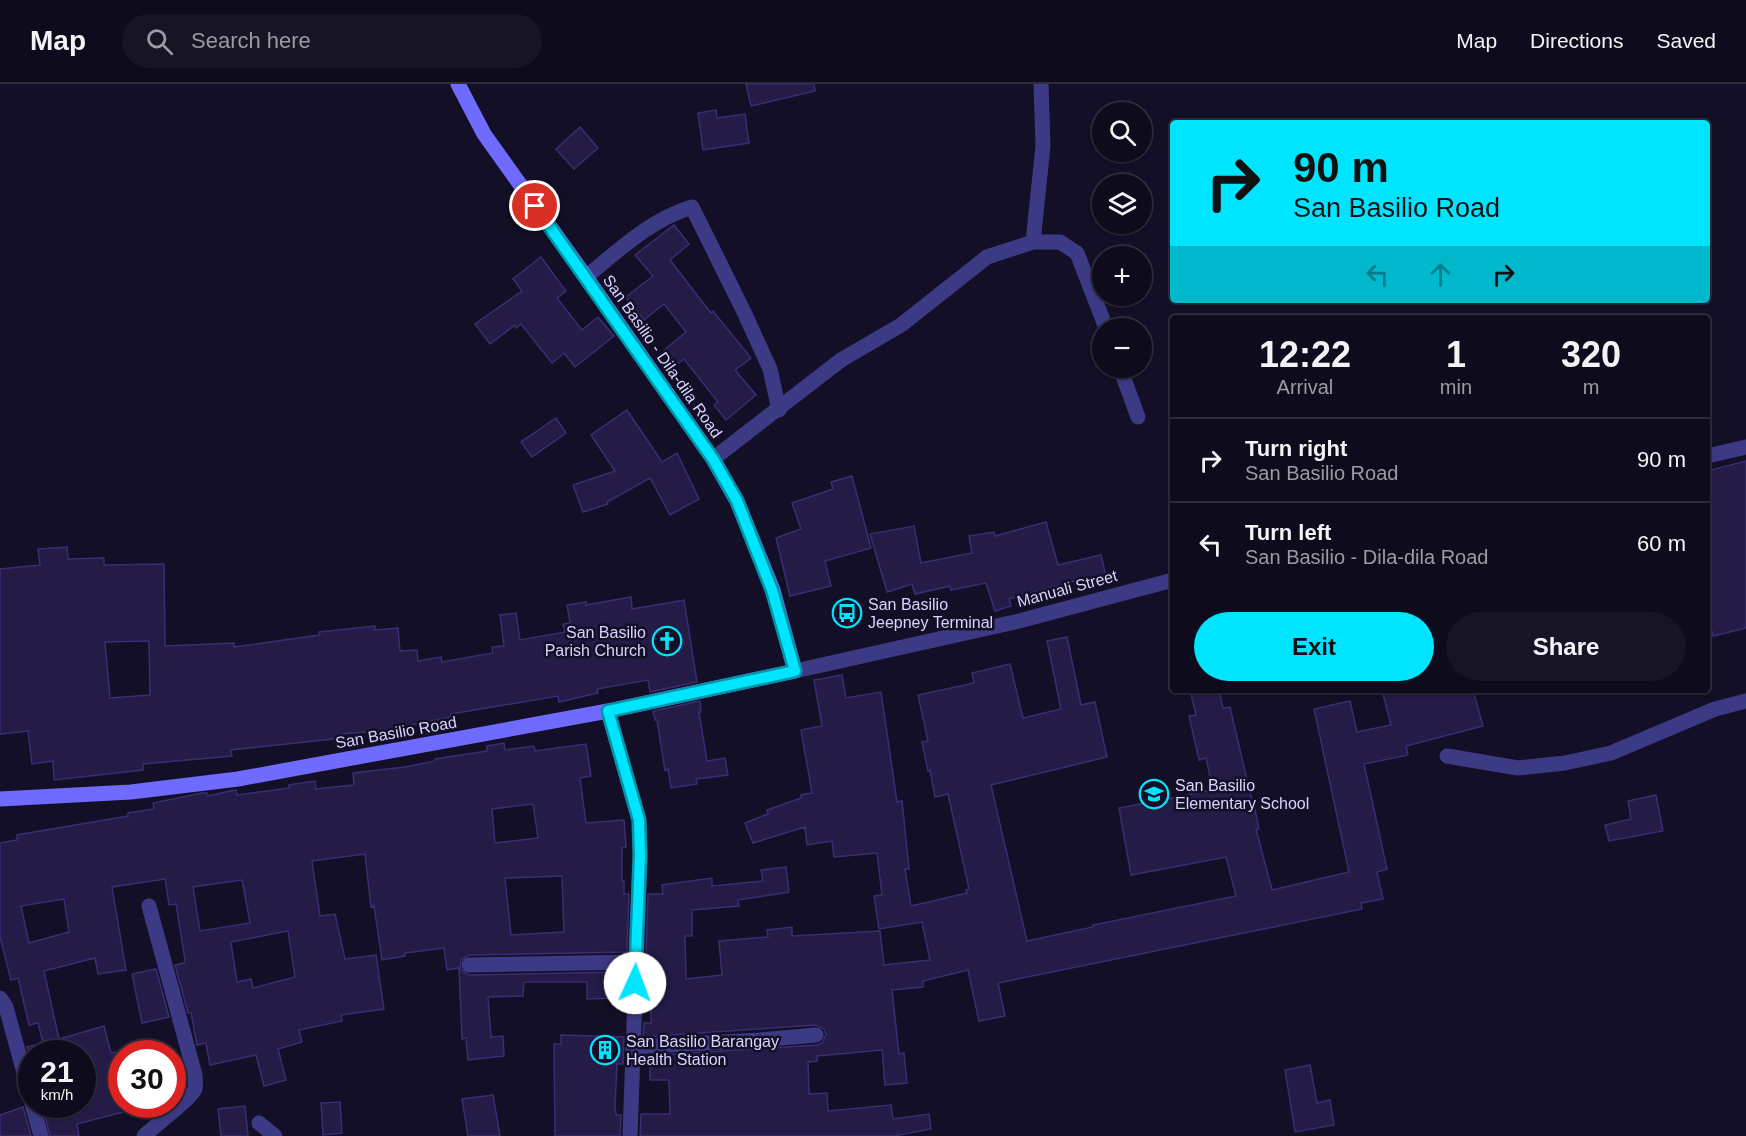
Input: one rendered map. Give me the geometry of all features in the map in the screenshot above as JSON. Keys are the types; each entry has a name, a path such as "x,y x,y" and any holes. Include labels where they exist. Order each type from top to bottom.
{"street":[{"name":"San Basilio - Dila-dila Road","path":"458,84 484,134 713,459 737,501 772,590 795,671"},
{"path":"1033,242 1043,146 1041,84"},
{"path":"586,277 646,228 672,213 692,207 770,369 779,410"},
{"path":"713,459 841,360 901,325 987,257 1033,242 1060,242 1077,254 1102,318"},
{"path":"1124,378 1138,417"},
{"path":"1710,455 1746,447"},
{"name":"Manuali Street","path":"795,671 1019,621 1170,581"},
{"name":"San Basilio Road","path":"0,799 131,792 238,779 608,711 795,671"},
{"path":"1447,756 1518,768 1565,763 1611,753 1715,709 1746,700"},
{"path":"608,711 639,820 640,856 630,1136"},
{"path":"144,1136 190,1097 196,1088 195,1075 149,906"},
{"path":"468,965 636,962"},
{"path":"0,998 6,1008 18,1052"},
{"path":"633,1047 816,1035"},
{"path":"36,1118 41,1136"},
{"path":"259,1123 275,1136"}],"building":[{"path":"746,84 814,84 815,91 751,106"},
{"path":"716,110 717,118 745,114 749,143 703,150 698,113"},
{"path":"580,127 598,148 574,169 556,149"},
{"path":"674,225 689,244 670,260 711,313 713,311 751,358 735,370 756,395 726,420 714,405 718,402 684,359 676,365 664,350 686,332 664,304 644,320 626,297 653,276 635,255"},
{"path":"541,257 566,291 557,298 582,330 598,317 614,336 575,367 564,353 552,363 521,324 516,328 515,325 490,344 475,324 522,291 513,279"},
{"path":"627,410 662,462 677,453 699,499 670,515 650,478 607,502 608,504 583,512 573,485 615,471 591,435"},
{"path":"556,418 566,433 532,457 521,442"},
{"path":"1746,461 1746,628 1713,636 1710,623 1710,470"},
{"path":"852,476 871,548 825,561 831,586 790,596 776,538 801,529 792,503 833,489 831,482"},
{"path":"1046,522 1058,565 1101,555 1106,576 1084,581 1083,579 1009,599 1011,606 995,611 986,583 951,590 950,586 915,594 912,584 887,592 870,534 914,526 921,563 972,553 969,536 994,532 995,536"},
{"path":"67,547 68,559 104,558 104,565 164,564 165,646 234,643 234,647 319,635 319,632 375,626 375,630 398,628 400,651 417,650 418,661 441,657 442,662 493,653 492,647 504,646 500,615 516,613 520,640 565,632 563,624 570,623 567,605 586,602 586,605 631,597 632,609 684,600 697,682 650,692 648,680 597,689 598,693 559,702 558,696 451,714 451,717 411,725 412,728 342,734 342,738 231,750 232,756 143,764 143,770 54,780 53,761 32,764 28,731 0,734 0,569 40,565 38,549","holes":["149,641 150,695 110,698 105,642"]},
{"path":"1067,637 1081,705 1095,702 1107,757 991,785 1027,941 1236,896 1226,857 1131,875 1119,808 1213,790 1206,758 1199,760 1189,716 1196,715 1191,693 1220,693 1223,708 1230,707 1253,800 1259,829 1256,829 1272,890 1349,872 1314,709 1350,701 1357,732 1391,725 1383,693 1474,693 1483,726 1406,746 1408,755 1364,764 1387,869 1377,872 1383,899 1361,903 1362,909 998,983 1005,1016 979,1021 968,970 923,981 923,987 892,990 899,1054 904,1053 907,1083 885,1085 882,1050 817,1056 817,1061 808,1062 809,1094 827,1093 828,1111 891,1105 893,1119 929,1114 931,1129 894,1136 640,1136 641,1114 670,1114 669,1080 650,1080 650,1064 642,1064 643,1056 817,1045 822,1043 826,1035 824,1029 815,1025 643,1037 644,1023 651,1023 651,957 646,957 648,894 663,894 662,885 712,878 712,886 763,881 761,870 786,867 789,892 738,900 739,906 692,910 692,936 685,936 686,979 722,975 719,941 768,937 767,930 792,927 792,936 880,931 884,965 930,960 922,922 879,929 874,896 882,895 877,853 834,857 832,841 807,845 805,827 753,843 745,823 768,814 767,810 801,798 801,795 812,793 801,730 822,726 814,680 842,675 846,698 881,692 897,802 902,801 909,869 905,869 911,906 967,893 966,890 969,889 948,794 935,797 930,770 928,771 922,742 928,741 918,695 974,683 972,673 1010,664 1023,718 1061,709 1047,641"},
{"path":"700,701 701,712 699,712 707,761 725,758 728,775 696,779 697,784 671,788 668,769 665,770 657,720 655,720 653,711"},
{"path":"504,743 505,750 534,746 535,751 586,744 591,776 580,778 586,823 624,820 626,847 622,848 622,881 624,881 624,894 629,894 627,952 469,955 461,960 460,969 469,975 613,972 613,998 587,999 587,982 524,982 523,996 488,997 491,1037 503,1036 504,1056 468,1060 466,1038 462,1039 459,968 447,970 444,948 405,953 405,956 382,960 374,906 371,907 365,854 312,861 320,916 335,914 345,959 376,955 384,1009 341,1015 342,1021 299,1030 302,1042 278,1049 286,1080 264,1086 256,1055 210,1065 206,1043 197,1045 191,1013 188,1013 175,965 184,963 185,960 176,904 169,905 165,879 112,887 126,970 98,974 95,958 44,971 59,1039 104,1026 108,1041 108,1116 77,1124 79,1136 50,1136 46,1118 96,1118 96,1040 42,1040 38,1023 29,1025 18,978 11,980 0,937 0,843 17,840 17,835 128,816 128,813 154,809 153,803 202,793 207,793 207,796 236,790 237,795 289,788 289,785 315,781 316,789 354,785 353,773 405,767 435,761 435,759 487,751 487,746","holes":["533,804 538,838 495,843 492,809","562,876 564,932 511,935 505,878","242,880 250,923 200,931 193,887","64,899 69,932 29,943 21,906","288,931 295,977 253,988 251,979 237,982 231,942"]},
{"path":"1656,795 1663,831 1609,841 1605,825 1631,819 1628,801"},
{"path":"156,969 169,1017 142,1023 132,974"},
{"path":"561,1035 624,1037 623,1064 617,1064 615,1105 616,1115 621,1115 620,1136 555,1136 554,1044 561,1044"},
{"path":"1310,1065 1317,1103 1330,1100 1334,1125 1295,1132 1285,1070"},
{"path":"493,1095 500,1136 468,1136 462,1099"},
{"path":"340,1102 342,1133 323,1135 321,1103"},
{"path":"245,1106 248,1136 221,1136 218,1109"},
{"path":"18,1109 18,1118 26,1118 31,1136 0,1136 0,1115"}],"place":[{"name":"San Basilio Jeepney Terminal","path":"847,613"},
{"name":"San Basilio Parish Church","path":"667,641"},
{"name":"San Basilio Elementary School","path":"1154,794"},
{"name":"San Basilio Barangay Health Station","path":"605,1050"}],"route":[{"path":"535,206 713,459 737,501 772,590 795,671 608,711 639,820 640,856 635,983"}]}
